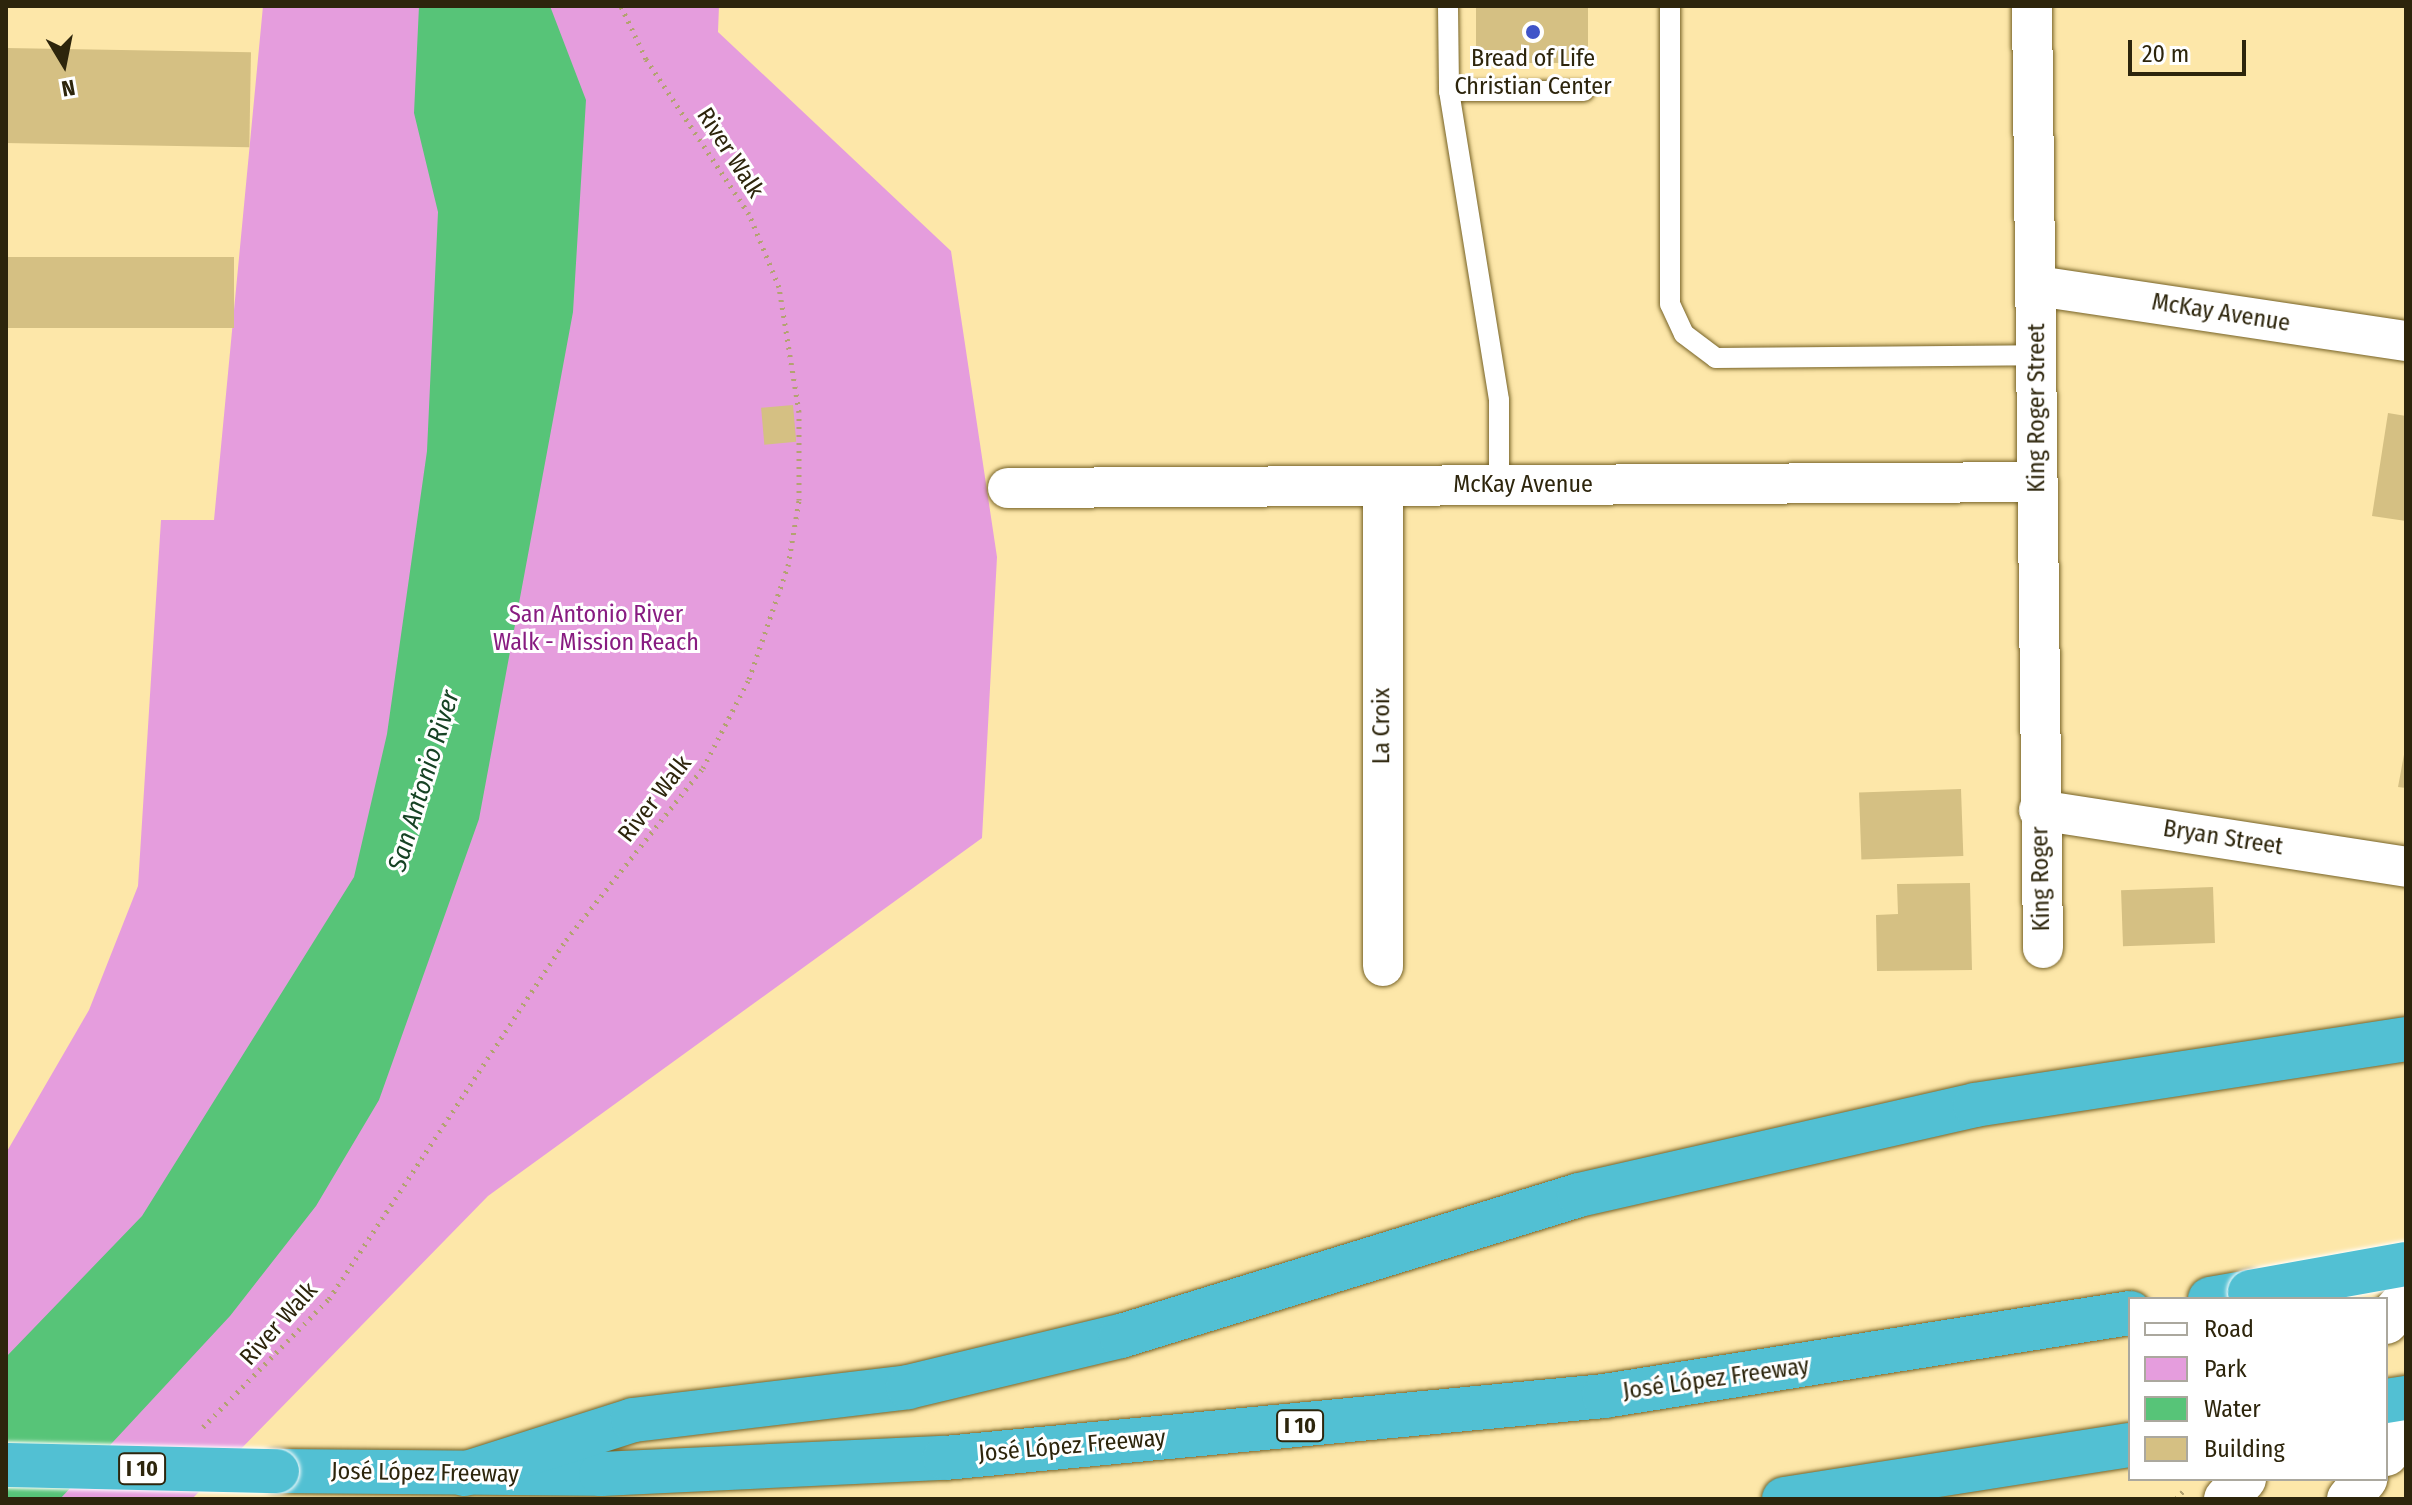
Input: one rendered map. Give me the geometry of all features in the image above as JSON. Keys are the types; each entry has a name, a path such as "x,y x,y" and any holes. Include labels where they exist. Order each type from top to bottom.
{"highway":[{"path":"464,1474 633,1420 908,1387 1121,1336 1579,1195 1960,1109 2406,1039"},
{"path":"2230,1295 2406,1264"},
{"name":"José López Freeway","path":"6,1465 464,1474 945,1458 1604,1396 2128,1313"},
{"path":"1784,1499 2119,1447"}],"main road":[{"path":"2388,1320 2406,1300"},
{"path":"2388,1452 2406,1430"},
{"path":"2226,1499 2242,1481"},
{"path":"2349,1499 2363,1481"}],"street":[{"name":"King Roger Street","path":"2032,6 2037,286 2039,810"},
{"name":"McKay Avenue","path":"2037,286 2406,341"},
{"name":"McKay Avenue","path":"1008,488 2037,482"},
{"name":"La Croix","path":"1383,486 1383,966"},
{"name":"Bryan Street","path":"2039,810 2406,867"},
{"name":"King Roger","path":"2039,810 2043,948"}],"lane":[{"path":"1448,6 1449,91 1499,400 1499,486"},
{"path":"1670,6 1670,304 1684,334 1716,358 2036,355"},
{"path":"1449,91 1584,91"}],"path":[{"name":"River Walk","path":"194,1436 329,1299 566,940 703,768 749,679 788,566 799,500 799,412 779,287 749,214 646,59 621,6"}],"green space":[{"name":"San Antonio River Walk - Mission Reach","path":"263,6 719,6 718,32 951,251 997,557 982,838 488,1196 192,1499 6,1499 6,1153 89,1010 138,886 161,520 214,520"}],"water":[{"name":"San Antonio River","path":"419,6 550,6 586,100 573,312 479,819 379,1100 316,1206 230,1316 60,1499 6,1499 6,1357 142,1216 354,877 387,734 427,451 438,212 414,113"}],"building":[{"name":"Bread of Life Christian Center","path":"1476,6 1588,6 1588,63 1476,63"},
{"path":"6,48 251,52 249,147 6,143"},
{"path":"6,257 234,257 234,328 6,328"},
{"path":"793,405 796,442 764,445 761,408"},
{"path":"2388,413 2406,416 2406,521 2372,516"},
{"path":"2406,744 2406,788 2398,787"},
{"path":"1961,789 1963,856 1861,860 1859,793"},
{"path":"1970,883 1972,970 1877,971 1876,915 1898,914 1897,884"},
{"path":"2213,887 2215,943 2123,946 2121,890"}],"place":[{"name":"Bread of Life Christian Center","path":"1533,32"}]}
